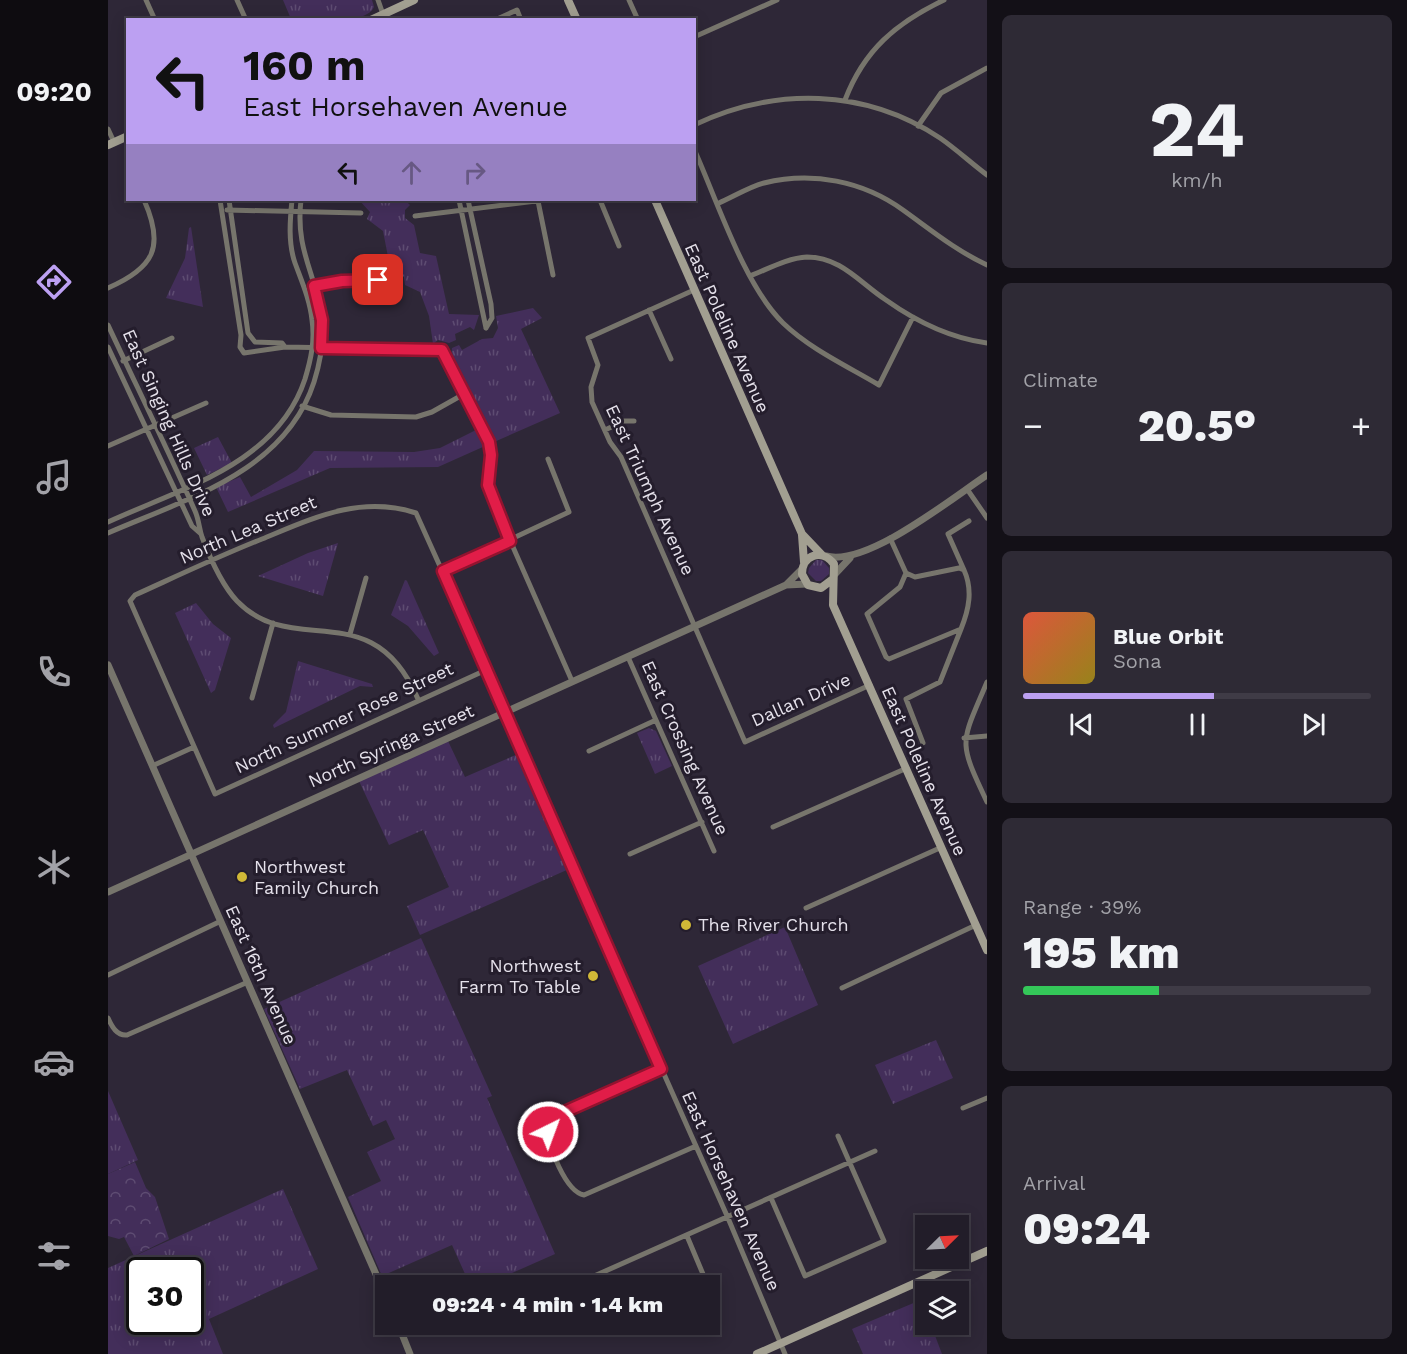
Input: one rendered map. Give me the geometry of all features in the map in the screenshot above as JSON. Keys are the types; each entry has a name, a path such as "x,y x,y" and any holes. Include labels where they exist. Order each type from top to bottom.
{"main road":[{"path":"386,18 414,0"},
{"path":"568,0 575,18"},
{"path":"111,144 126,137"},
{"name":"East Poleline Avenue","path":"655,201 802,534 803,566"},
{"name":"East Poleline Avenue","path":"802,534 824,555"},
{"path":"814,555 824,555 834,564 834,577 825,587 810,586 803,566 814,555"},
{"name":"East Poleline Avenue","path":"833,605 834,577"},
{"name":"East Poleline Avenue","path":"810,586 833,605 987,950"},
{"path":"757,1354 987,1251"}],"street":[{"path":"146,0 154,18"},
{"path":"237,0 245,18"},
{"path":"378,0 386,18"},
{"path":"629,0 637,18"},
{"path":"696,36 777,0"},
{"path":"845,100 857,73 876,45 906,20 944,0"},
{"path":"499,18 517,10 520,18"},
{"path":"918,126 941,93 987,68"},
{"path":"696,124 728,110 767,100 799,97 845,100 894,114 918,126 939,138 987,175"},
{"path":"108,129 111,144"},
{"path":"696,154 750,276 783,323 802,339 879,385 913,317"},
{"path":"718,203 762,183 793,178 825,179 855,185 879,194 960,252 987,265"},
{"path":"108,288 141,271 149,258 154,241 154,230 144,201"},
{"path":"220,201 241,335 240,347 244,353 285,347 442,350 491,449 488,485 510,541 572,681"},
{"path":"229,201 248,333 252,340 282,343 285,347"},
{"path":"108,522 238,463 252,454 275,432 296,403 313,348 312,321 305,288 294,261 292,201"},
{"path":"108,533 225,481 260,460 284,437 304,406 315,379 321,348 322,320 314,286 303,255 299,212 301,201"},
{"path":"459,201 486,328 492,318 491,304 468,201"},
{"path":"415,216 532,201"},
{"path":"541,201 553,275"},
{"path":"600,201 619,246"},
{"path":"222,210 361,213"},
{"path":"750,276 788,261 806,257 824,259 842,266 884,299 942,333 985,343 987,335"},
{"path":"305,288 342,281 396,280"},
{"name":"East Triumph Avenue","path":"694,290 588,338 598,365 591,387 592,402 621,457 693,627 745,742"},
{"path":"649,310 671,359"},
{"name":"East Singing Hills Drive","path":"108,325 185,487 201,524 201,534"},
{"path":"116,364 172,338"},
{"name":"East Singing Hills Drive","path":"108,347 192,526 201,534 237,601 259,617 273,623 350,634 372,643 394,660 406,674 418,699"},
{"path":"296,403 331,415 416,417 432,412 464,394"},
{"path":"108,446 206,403"},
{"path":"605,430 624,421 634,421"},
{"path":"443,571 569,512 548,459"},
{"path":"834,577 850,558 890,538 987,475"},
{"path":"967,489 987,518"},
{"name":"North Lea Street","path":"194,747 132,607 131,598 295,523 334,510 382,506 416,513"},
{"name":"East Horsehaven Avenue","path":"416,513 728,1218 785,1354"},
{"path":"923,743 906,699 940,682 961,629 969,604 970,586 948,534 969,521"},
{"path":"890,538 906,573 915,577 959,568 964,570"},
{"path":"824,555 850,558"},
{"name":"North Syringa Street","path":"108,892 786,585 803,566"},
{"path":"906,573 900,587 867,614 886,657 889,659 961,629"},
{"path":"350,634 366,578"},
{"name":"North Syringa Street","path":"786,585 810,586"},
{"path":"252,698 273,623"},
{"name":"East Crossing Avenue","path":"628,657 714,851"},
{"name":"East 16th Avenue","path":"108,665 376,1275"},
{"name":"North Summer Rose Street","path":"194,747 215,794 418,699 486,670"},
{"path":"987,682 964,738 968,761 987,802"},
{"name":"Dallan Drive","path":"745,742 870,685"},
{"path":"589,751 656,720"},
{"path":"964,738 987,736"},
{"path":"152,766 194,747"},
{"path":"774,828 907,768"},
{"path":"630,854 702,822"},
{"path":"806,908 942,847"},
{"path":"108,975 221,921"},
{"path":"842,988 976,925"},
{"path":"108,1018 119,1034 127,1035 248,982"},
{"path":"661,1069 557,1116 548,1128 553,1151 570,1186 584,1195 696,1146"},
{"path":"963,1108 987,1098"},
{"path":"771,1198 805,1276 884,1241 838,1136"},
{"path":"600,1274 875,1151"},
{"path":"687,1236 704,1275"},
{"path":"402,1335 410,1354"}],"green space":[{"path":"283,0 372,0 374,7 369,13 354,18 291,18"},
{"path":"360,201 406,201 410,205 405,210 405,218 414,225 420,253 436,256 449,314 479,315 474,330 470,327 455,334 456,340 449,343 438,340 433,344 429,316 420,292 405,285 404,277 399,272 391,272 383,231 367,219 370,212"},
{"path":"191,227 203,307 166,298 185,258"},
{"path":"533,308 542,318 521,329 560,413 494,442 451,359 452,348 459,345 462,350 482,339 493,338 498,328 496,316"},
{"path":"476,430 485,446 438,467 330,468 228,512 216,487 240,477 251,497 297,470 314,451 414,452 440,448"},
{"path":"218,437 232,463 207,475 194,448"},
{"path":"338,543 323,596 258,576 308,553"},
{"path":"816,560 822,560 829,568 829,574 821,581 816,581 808,573"},
{"path":"405,580 439,653 434,656 408,626 391,615"},
{"path":"196,603 213,624 231,638 215,690 211,693 175,613"},
{"path":"298,661 372,684 373,687 360,686 274,728 273,725 286,712"},
{"path":"649,728 656,731 672,766 655,774 637,733"},
{"path":"448,741 465,777 518,754 569,869 420,935 407,906 449,887 423,830 389,845 359,781"},
{"path":"785,927 818,1005 733,1044 698,966"},
{"path":"421,938 492,1096 487,1098 555,1254 508,1275 466,1275 452,1245 382,1275 348,1197 381,1181 367,1152 395,1139 386,1120 373,1126 347,1070 300,1089 264,1009"},
{"path":"936,1040 953,1078 893,1104 875,1065"},
{"path":"108,1091 138,1160 108,1174"},
{"path":"135,1162 146,1188 155,1197 169,1239 134,1256 124,1237 119,1239 108,1236 108,1174"},
{"path":"283,1189 318,1269 209,1319 223,1354 108,1354 108,1268 126,1260 126,1335 204,1335 204,1257 132,1257"},
{"path":"915,1302 915,1335 935,1335 942,1354 863,1354 852,1329"}],"place":[{"name":"Northwest Family Church","path":"242,877"},
{"name":"The River Church","path":"686,925"},
{"name":"Northwest Farm To Table","path":"593,976"}],"route":[{"path":"378,280 342,281 314,286 322,320 321,348 442,350 489,442 491,455 488,485 510,541 443,571 661,1069 562,1113 550,1124 548,1132"}]}
